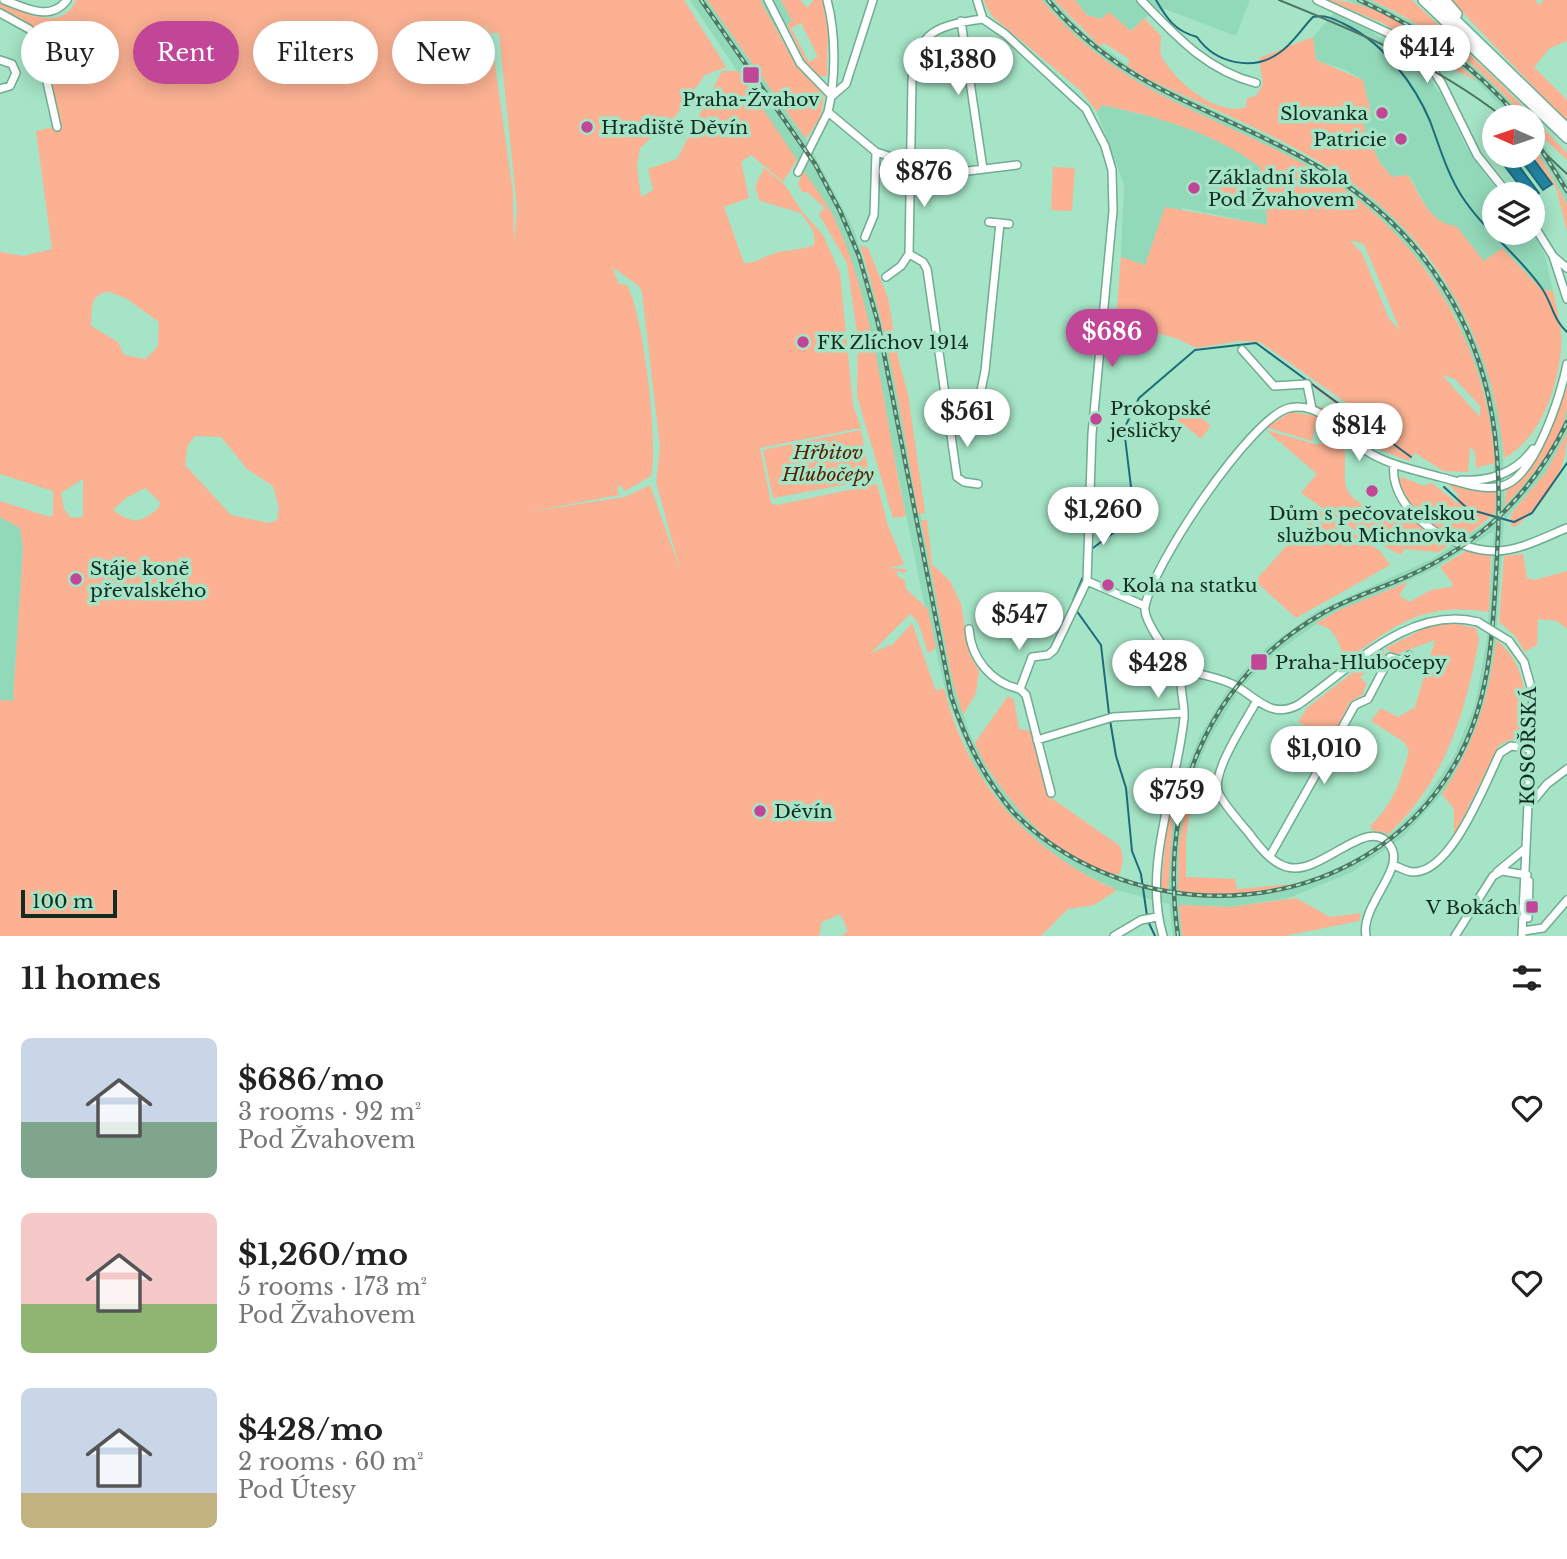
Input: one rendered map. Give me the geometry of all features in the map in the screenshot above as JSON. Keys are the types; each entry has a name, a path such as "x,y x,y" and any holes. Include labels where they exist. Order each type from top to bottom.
{"main road":[{"path":"1423,0 1567,138"},
{"path":"1435,0 1567,128"},
{"path":"1445,0 1478,40"}],"street":[{"path":"4,0 43,13 56,10 68,0"},
{"path":"768,0 800,64 832,96"},
{"path":"798,172 828,112 832,96 832,23 827,0"},
{"path":"832,96 846,84 873,0"},
{"path":"977,0 983,19"},
{"path":"1141,0 1189,49 1210,65 1236,78 1256,83"},
{"path":"1317,0 1397,37 1428,62 1442,83 1477,155 1498,182"},
{"path":"0,13 22,24 37,37 57,127"},
{"path":"886,277 901,266 909,254 912,81 915,55 935,31 961,20 983,19 1005,34 1086,109 1105,146 1112,170 1111,243 1093,433 1087,581 1075,612 1054,650 1048,655 1032,657 1020,689"},
{"path":"961,20 983,169"},
{"path":"0,60 12,64 16,73 10,86 0,89"},
{"path":"828,112 876,152 910,163"},
{"path":"865,237 874,215 876,152"},
{"path":"968,171 1017,165"},
{"path":"946,407 970,414 977,410 985,372 1004,224 989,222"},
{"path":"1545,244 1553,257 1567,299"},
{"path":"909,254 923,262 927,269 957,477 964,482 978,484"},
{"path":"1553,257 1567,268"},
{"path":"1242,350 1274,386 1307,384 1312,409"},
{"path":"1163,936 1154,918 1162,833 1184,713 1179,682 1182,670 1158,638 1147,618 1145,606 1180,534 1222,474 1274,415 1293,408 1312,409 1330,419 1366,450 1394,464 1473,486 1505,485 1520,477 1526,469 1541,438 1567,364"},
{"path":"1394,464 1393,483 1418,518 1434,531 1478,549 1508,549 1567,528"},
{"path":"1087,581 1145,606"},
{"name":"KOSOŘSKÁ","path":"1182,670 1232,684 1256,702 1277,710 1293,707 1392,638 1426,621 1451,617 1478,622 1510,641 1524,662 1531,684 1524,931"},
{"path":"969,629 972,650 984,667 1026,695 1051,793"},
{"path":"1270,856 1355,705 1368,699 1390,657 1400,660 1409,655"},
{"path":"1256,702 1217,775 1216,786 1230,810 1270,856 1289,868 1306,867 1362,837 1376,835 1392,848 1393,865 1367,915 1366,936"},
{"path":"1037,740 1110,718 1184,713"},
{"path":"1393,865 1412,873 1421,871 1448,852 1500,753 1511,746 1531,749"},
{"path":"1527,808 1547,784 1567,769"},
{"path":"1530,777 1547,784"},
{"path":"1455,936 1493,876 1526,848"},
{"path":"1493,876 1502,871 1527,875"},
{"path":"1524,931 1543,928 1567,900"},
{"path":"1114,936 1141,920 1154,918"}],"shaded area":[{"path":"690,0 707,0 806,139 854,230 882,318 952,679 970,735 992,776 1029,821 1064,851 1109,876 1168,893 1169,844 1180,786 1199,737 1232,683 1266,648 1317,611 1432,559 1491,520 1495,511 1494,451 1484,390 1456,317 1426,269 1379,217 1313,169 1139,85 1078,40 1042,0 1054,0 1084,33 1144,77 1274,139 1340,175 1385,209 1409,234 1455,296 1484,359 1502,431 1505,506 1538,467 1567,408 1567,433 1546,472 1504,521 1496,640 1489,688 1478,728 1462,763 1442,794 1403,837 1352,872 1289,898 1230,907 1179,905 1182,936 1173,936 1169,904 1117,890 1074,869 1046,849 1011,817 974,766 947,697 923,598 865,313 852,266 831,212","holes":["1494,531 1487,639 1475,705 1453,758 1423,802 1396,829 1366,853 1307,883 1247,896 1178,895 1179,845 1189,789 1208,741 1240,689 1273,655 1322,620 1436,568"]},
{"path":"760,0 781,0 793,22 776,29"},
{"path":"1075,0 1250,0 1236,36 1165,9 1144,18 1131,31 1087,15"},
{"path":"1347,0 1371,0 1437,36 1491,81 1513,105 1500,105 1466,71 1432,44 1397,23"},
{"path":"1335,12 1364,25 1424,73 1441,94 1467,149 1491,182 1482,182 1482,245 1540,245 1545,255 1553,291 1541,289 1484,261 1429,211 1409,175 1392,177 1380,163 1363,126 1371,112 1363,80 1345,70 1316,60 1313,37"},
{"name":"Základní škola Pod Žvahovem","path":"1102,105 1169,121 1233,147 1260,167 1261,179 1266,182 1267,225 1182,208 1145,265 1121,257 1124,185 1097,112"},
{"path":"1545,147 1567,181 1567,204 1545,165"},
{"path":"0,517 20,528 23,548 13,701 0,700"}],"green space":[{"path":"76,0 684,0 726,67 705,75 675,117 640,148 637,167 641,197 653,190 648,169 677,159 722,71 738,71 797,160 783,182 751,155 741,162 749,198 724,207 744,263 814,245 813,232 801,213 760,201 755,187 764,168 785,185 801,210 823,235 840,273 853,405 861,428 760,448 771,503 777,505 877,484 888,526 904,564 889,568 907,569 905,573 897,571 897,576 905,580 906,589 928,609 936,648 928,653 918,622 910,614 871,653 893,644 912,623 936,691 944,688 954,722 985,783 1006,810 1056,856 1085,875 1117,890 1094,905 1068,909 1041,936 841,936 848,931 840,914 822,922 819,936 0,936 0,700 13,701 23,548 20,528 0,517 0,501 50,517 53,515 53,491 0,474 0,252 23,256 52,249 36,131 58,126 49,84 119,84 119,21 21,21 21,24 0,10 0,3 42,18 62,16","holes":["392,21 495,21 495,33 499,33 517,208 514,243 513,193 495,64 495,84 392,84","612,267 639,286 642,293 660,447 656,482 680,570 650,485 625,497 527,512 619,495 617,487 620,485 625,491 651,476 653,436 644,349 633,300 627,285 619,284","110,292 127,299 159,322 158,346 146,359 124,355 118,342 91,326 93,303 98,295","195,436 221,437 248,470 273,486 279,509 277,520 269,523 231,515 185,465 188,445","83,479 83,517 71,518 64,509 61,493","145,488 160,502 159,507 147,517 132,520 113,510 126,498"]},
{"path":"707,0 760,0 796,65 824,95 821,116 806,139 760,74 762,71 757,64 754,66"},
{"path":"781,0 800,0 807,8 814,0 823,0 828,28 827,76 818,76 806,63 787,25 792,21","holes":["801,23 818,57 809,62 791,28"]},
{"path":"983,0 1042,0 1072,32 1103,58 1136,80 1169,99 1313,169 1351,194 1385,224 1415,257 1441,293 1462,332 1478,374 1489,418 1495,463 1476,468 1475,452 1470,447 1468,472 1443,471 1415,453 1409,461 1368,445 1337,418 1315,405 1325,408 1346,424 1352,417 1307,382 1308,379 1357,416 1351,406 1260,342 1240,341 1196,348 1178,339 1120,322 1117,308 1121,257 1145,265 1165,207 1267,225 1266,182 1261,179 1260,167 1224,144 1185,127 1102,105 1097,112 1081,91 992,16","holes":["1350,240 1364,244 1400,330 1389,319 1362,253","1442,375 1455,379 1480,406 1480,417"]},
{"path":"1054,0 1075,0 1087,15 1101,19 1109,12 1131,31 1144,18 1161,36 1161,55 1168,67 1198,95 1223,107 1246,107 1247,98 1256,96 1263,84 1259,58 1313,37 1316,60 1363,80 1371,113 1363,126 1380,163 1392,177 1408,175 1433,214 1439,220 1456,226 1484,261 1502,248 1541,289 1553,291 1561,335 1559,365 1545,411 1528,438 1504,458 1498,415 1488,374 1473,334 1432,262 1405,229 1374,200 1339,174 1292,147 1144,77 1128,66 1129,59 1104,43 1100,46"},
{"path":"1327,0 1347,2 1388,16 1427,40 1477,81 1447,66 1436,57 1429,57 1385,24"},
{"path":"1371,0 1412,0 1521,105 1513,105 1491,81 1454,50"},
{"path":"1451,0 1535,0 1539,5 1544,0 1567,0 1567,41 1550,48 1534,67 1567,100 1567,122"},
{"path":"1545,130 1567,153 1567,160 1545,139"},
{"path":"1545,165 1567,204 1567,231 1556,188 1542,168 1545,168"},
{"path":"1053,167 1075,168 1072,211 1051,210"},
{"path":"803,170 830,210 857,279 877,359 906,516 893,518 857,396 858,340 847,263 819,214 825,208 807,192 802,192 798,184"},
{"path":"1229,172 1247,183 1232,208 1214,197"},
{"path":"860,245 868,248 888,298 899,362 908,394 925,513 918,514 887,345"},
{"path":"1567,380 1567,408 1558,434 1542,460 1505,506 1506,488 1531,468"},
{"path":"1184,404 1211,426 1201,439 1174,417"},
{"path":"1291,412 1317,416 1312,441 1266,427"},
{"name":"Hřbitov Hlubočepy","path":"861,430 870,480 773,498 763,450"},
{"path":"1266,430 1315,444 1344,443 1345,481 1353,498 1370,506 1408,513 1451,544 1439,552 1404,549 1401,555 1360,534 1301,493 1317,474 1282,444 1284,440 1280,443"},
{"path":"1567,433 1563,461 1553,486 1526,518 1515,527 1511,526 1511,514 1546,472"},
{"path":"1402,477 1424,486 1432,483 1458,504 1458,494 1448,484 1468,490 1496,491 1495,513 1464,538 1452,534 1426,519 1413,506 1398,487 1398,481"},
{"path":"1319,510 1380,551 1390,565 1296,618 1255,581"},
{"path":"921,520 927,520 932,564 950,581 961,604 970,655 979,671 976,693 963,715 952,679"},
{"path":"1469,549 1491,554 1489,612 1463,609 1421,615 1386,632 1331,672 1326,670 1342,652 1333,633 1326,627 1315,624 1339,610 1408,582 1399,595 1409,602 1431,590 1454,586 1440,567"},
{"path":"1523,554 1527,578 1535,580 1567,571 1567,629 1557,621 1538,619 1537,645 1525,652 1515,636 1499,622 1504,556"},
{"path":"1451,623 1476,628 1479,640 1467,694 1450,745 1425,791 1389,834 1372,830 1370,826 1385,810 1395,792 1409,751 1404,742 1371,721 1381,708 1398,717 1415,707 1435,640 1394,655 1386,648 1429,626"},
{"path":"1496,640 1507,650 1520,673 1525,699 1525,740 1510,740 1499,745 1454,836 1454,809 1442,794 1463,757 1478,720 1489,682"},
{"path":"1383,649 1385,655 1360,677 1367,684 1363,691 1365,693 1350,702 1334,735 1318,726 1315,730 1298,722 1307,708"},
{"path":"1008,696 1014,700 1019,729 1031,731 1050,797 1120,846 1123,859 1120,874 1101,872 1079,862 1057,847 1035,827 997,782 975,743"},
{"path":"1180,769 1185,771 1173,814 1168,891 1161,890 1166,835"},
{"path":"1194,785 1186,838 1186,877 1235,879 1237,889 1307,883 1247,896 1178,895 1179,844 1189,789"},
{"path":"1296,898 1330,917 1361,913 1359,921 1285,936 1182,936 1179,905 1230,907"}],"water":[{"path":"1506,168 1520,168 1531,182 1517,182"},
{"path":"1527,168 1540,168 1552,184 1545,189 1545,182 1537,182"}],"waterway":[{"path":"1156,0 1177,28 1197,37 1214,53 1235,62 1268,59 1284,50 1313,17 1318,16 1339,22 1374,43 1397,67 1416,93 1461,195 1480,220 1532,275 1567,332"},
{"path":"1093,548 1121,527 1126,519 1131,487 1124,429 1139,398 1195,350 1256,343 1411,457"},
{"path":"1444,487 1468,509 1514,522 1532,513 1567,463"},
{"path":"1073,601 1083,577"},
{"path":"1076,610 1101,645 1109,714"},
{"path":"1110,720 1116,756 1126,788 1132,851 1141,874 1147,916"},
{"path":"1148,921 1155,936"}],"tram line":[{"path":"1279,0 1367,37 1423,65 1487,105"},
{"path":"1545,153 1567,174"}],"railway":[{"path":"701,0 815,164 840,211 859,256 878,323 951,696 969,742 993,785 1013,812 1064,852 1121,879 1183,893 1246,894 1307,882 1364,856 1415,817 1455,764 1477,714 1492,636 1499,519 1497,450 1485,382 1461,317 1443,286 1404,235 1372,205 1319,167 1142,79 1078,32 1048,0"},
{"path":"1359,0 1404,23 1445,50 1507,105"},
{"path":"1545,155 1567,191"},
{"path":"1178,936 1174,887 1176,839 1184,794 1199,750 1220,710 1247,674 1282,641 1323,613 1433,564 1480,533 1520,494 1553,448 1567,422"}],"place":[{"name":"Praha-Žvahov","path":"751,75"},
{"name":"Slovanka","path":"1382,113"},
{"name":"Hradiště Děvín","path":"587,127"},
{"name":"Patricie","path":"1401,139"},
{"name":"Základní škola Pod Žvahovem","path":"1194,188"},
{"name":"FK Zlíchov 1914","path":"803,342"},
{"name":"Prokopské jesličky","path":"1096,419"},
{"name":"Dům s pečovatelskou službou Michnovka","path":"1372,491"},
{"name":"Stáje koně převalského","path":"76,579"},
{"name":"Kola na statku","path":"1108,585"},
{"name":"Praha-Hlubočepy","path":"1259,662"},
{"name":"Děvín","path":"760,811"},
{"name":"V Bokách","path":"1532,907"}]}
